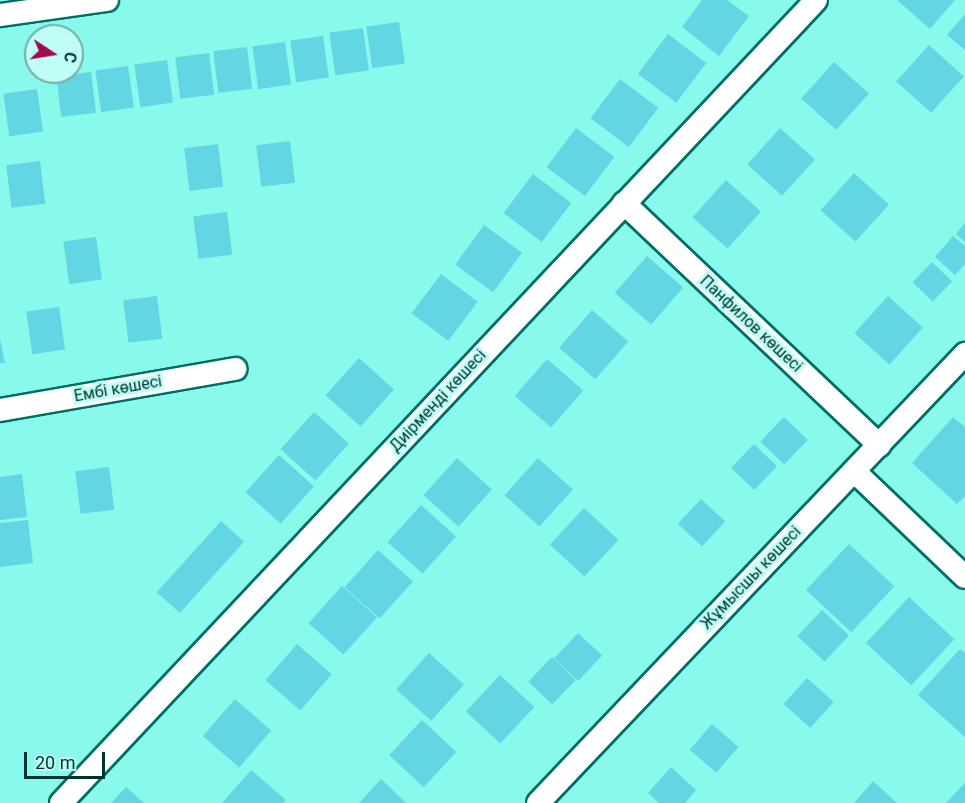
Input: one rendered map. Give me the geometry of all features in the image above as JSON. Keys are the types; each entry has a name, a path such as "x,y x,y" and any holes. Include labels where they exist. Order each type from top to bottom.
{"street":[{"path":"0,15 107,0"},
{"name":"Диірменді көшесі","path":"61,803 816,0"},
{"name":"Панфилов көшесі","path":"624,203 879,445"},
{"name":"Жұмысшы көшесі","path":"537,803 965,354"},
{"name":"Ембі көшесі","path":"0,410 236,369"},
{"path":"854,471 965,577"}],"building":[{"path":"702,0 727,0 749,16 719,56 682,27"},
{"path":"897,0 955,0 930,29"},
{"path":"965,14 965,50 947,35"},
{"path":"399,22 405,64 372,68 366,27"},
{"path":"363,28 369,71 335,75 329,33"},
{"path":"668,34 706,63 676,103 638,74"},
{"path":"323,36 329,78 296,82 290,41"},
{"path":"285,42 291,85 258,89 252,47"},
{"path":"929,45 964,76 931,113 896,81"},
{"path":"247,47 252,89 218,93 213,51"},
{"path":"209,53 214,95 180,99 175,57"},
{"path":"167,60 173,103 140,107 134,65"},
{"path":"834,62 869,93 836,130 801,98"},
{"path":"128,66 134,108 101,112 95,71"},
{"path":"91,72 96,113 61,117 57,84 84,84 84,73"},
{"path":"620,79 658,108 629,147 591,118"},
{"path":"37,89 43,132 9,136 3,94"},
{"path":"576,128 614,157 585,196 547,167"},
{"path":"780,128 815,159 782,196 747,164"},
{"path":"290,141 295,183 261,187 256,145"},
{"path":"218,144 223,187 189,191 184,148"},
{"path":"40,161 45,204 11,208 6,165"},
{"path":"854,173 889,204 855,242 821,210"},
{"path":"533,174 571,203 542,242 504,213"},
{"path":"726,180 761,211 727,249 693,217"},
{"path":"227,212 232,255 198,259 193,216"},
{"path":"965,223 965,242 956,234"},
{"path":"484,225 522,253 493,292 455,265"},
{"path":"953,236 965,246 965,264 955,275 935,257"},
{"path":"96,237 102,280 69,284 63,242"},
{"path":"647,256 683,287 651,324 615,293"},
{"path":"932,262 952,281 933,302 913,282"},
{"path":"441,274 478,302 448,341 412,313"},
{"path":"157,296 162,339 128,343 123,300"},
{"path":"888,296 923,327 889,365 855,333"},
{"path":"59,307 65,350 32,354 26,312"},
{"path":"592,310 628,341 595,379 559,348"},
{"path":"0,339 5,363 0,363"},
{"path":"359,358 394,389 360,427 326,395"},
{"path":"547,359 583,390 551,427 515,396"},
{"path":"314,412 349,443 315,481 281,449"},
{"path":"784,417 808,440 784,464 760,441"},
{"path":"953,417 965,427 965,496 957,504 912,463"},
{"path":"754,444 777,466 754,490 731,468"},
{"path":"279,455 314,486 280,524 246,492"},
{"path":"457,458 492,489 458,527 424,495"},
{"path":"538,458 573,489 539,527 505,495"},
{"path":"109,467 114,510 80,514 75,471"},
{"path":"22,474 27,517 0,520 0,477"},
{"path":"701,499 725,522 702,546 678,524"},
{"path":"421,505 456,536 422,574 388,542"},
{"path":"584,508 618,540 584,577 550,545"},
{"path":"28,520 33,563 0,567 0,523"},
{"path":"221,521 244,542 180,613 157,592"},
{"path":"849,544 894,586 851,632 806,590"},
{"path":"378,550 413,581 379,619 345,587"},
{"path":"342,586 377,617 343,655 309,623"},
{"path":"909,597 954,639 911,685 866,643"},
{"path":"822,610 849,635 825,662 797,636"},
{"path":"578,633 602,656 578,681 554,659"},
{"path":"297,644 332,674 300,710 266,680"},
{"path":"960,649 965,653 965,737 918,695"},
{"path":"429,653 464,684 431,721 396,689"},
{"path":"552,657 576,680 552,704 528,681"},
{"path":"500,675 534,707 500,744 466,712"},
{"path":"807,678 834,702 810,728 784,704"},
{"path":"235,699 271,730 239,767 203,736"},
{"path":"422,720 456,752 424,787 389,755"},
{"path":"712,724 738,747 716,773 690,750"},
{"path":"671,767 696,790 685,803 659,803 648,793"},
{"path":"251,770 286,800 283,803 222,803"},
{"path":"381,779 406,803 359,803"},
{"path":"873,781 897,803 854,803"},
{"path":"965,783 965,803 946,803"},
{"path":"126,787 144,803 111,803"}]}
